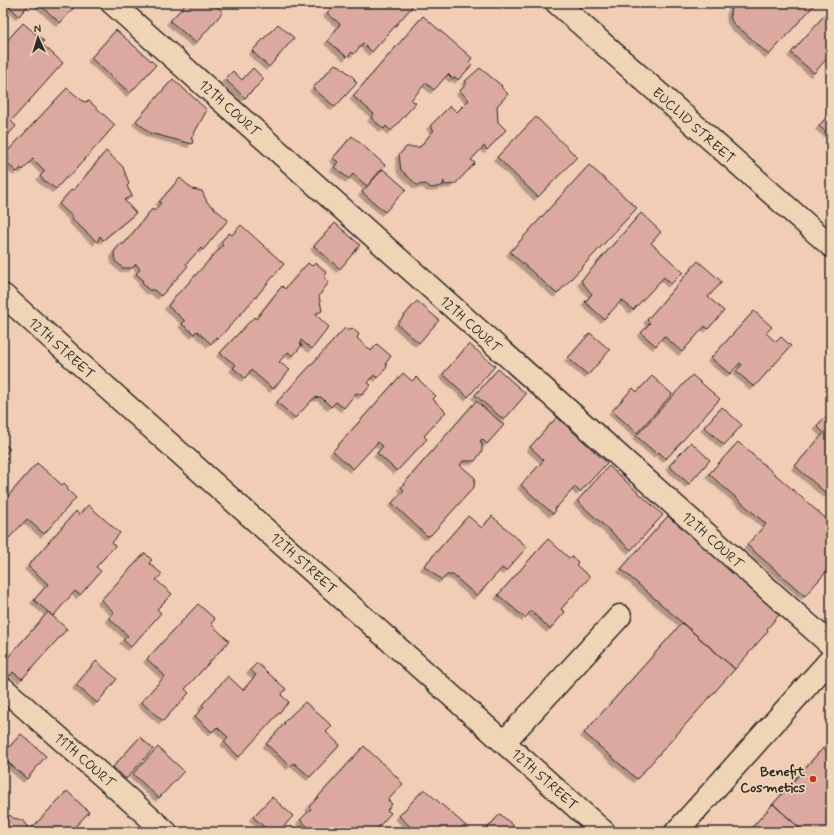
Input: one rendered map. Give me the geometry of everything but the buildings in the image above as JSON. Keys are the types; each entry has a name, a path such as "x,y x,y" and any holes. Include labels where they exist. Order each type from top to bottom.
{"street":[{"name":"12TH COURT","path":"112,3 831,645"},
{"name":"EUCLID STREET","path":"557,3 831,246"},
{"name":"12TH STREET","path":"3,295 604,832"},
{"path":"504,742 620,616"},
{"path":"676,832 831,660"},
{"name":"11TH COURT","path":"3,688 166,832"}],"place":[{"name":"Benefit Cosmetics","path":"813,779"}]}
